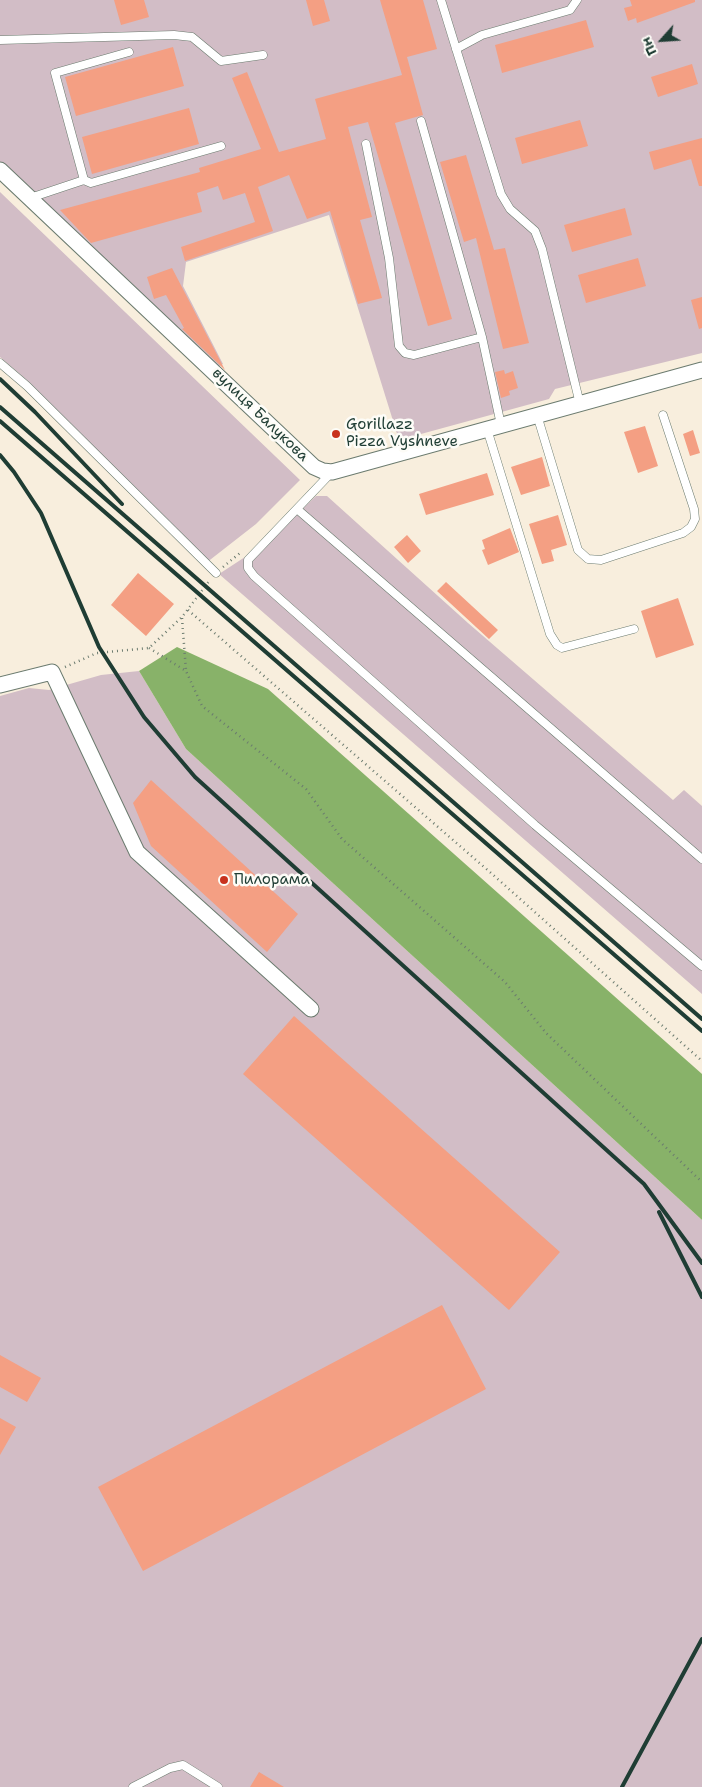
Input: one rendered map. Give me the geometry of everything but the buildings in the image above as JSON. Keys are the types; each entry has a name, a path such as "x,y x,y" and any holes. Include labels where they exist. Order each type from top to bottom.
{"street":[{"name":"вулиця Балукова","path":"0,170 314,467 332,472"},
{"path":"332,472 702,370"},
{"path":"0,685 52,672 138,852 311,1010"}],"lane":[{"path":"441,0 501,194 510,209 535,231 542,249 580,404"},
{"path":"456,49 482,35 570,10 577,0"},
{"path":"0,40 174,35 192,37 221,61 263,55"},
{"path":"84,180 55,73 129,52"},
{"path":"421,121 482,337 494,427 550,634 556,645 562,648 634,629"},
{"path":"366,144 389,258 399,346 405,353 414,355 482,337"},
{"path":"28,198 84,180 91,183 221,146"},
{"path":"0,363 34,393 216,573"},
{"path":"537,415 578,550 588,559 601,560 683,533 691,527 695,519 694,509 663,415"},
{"path":"332,472 248,560 248,568 254,576 535,825 702,966"},
{"path":"297,509 702,859"},
{"path":"133,1787 170,1768 182,1765 218,1787"}],"path":[{"path":"52,672 97,654 150,648 182,618 216,573 246,547"},
{"path":"188,610 491,873 702,1061"},
{"path":"182,618 186,671 202,706 306,789 342,839 505,982 546,1033 702,1182"},
{"path":"150,648 186,671"}],"shaded area":[{"path":"0,0 702,0 702,353 555,389 549,399 399,440 329,215 186,262 183,286 223,364 214,369 0,163"},
{"path":"0,192 300,480 256,524 206,563 29,382 0,357"},
{"path":"316,496 327,496 468,623 673,800 684,790 702,806 702,994 219,574 268,542"},
{"path":"139,671 186,749 702,1220 702,1787 0,1787 0,696 29,688 49,690 101,675"}],"green space":[{"path":"177,647 268,689 702,1074 702,1220 186,749 139,671"}],"railway":[{"path":"0,379 35,412 122,504"},
{"path":"0,407 702,1019"},
{"path":"0,421 702,1031"},
{"path":"0,455 14,472 41,513 99,647 144,717 195,777 644,1184 702,1263"},
{"path":"659,1212 702,1297"},
{"path":"622,1787 702,1639"}],"place":[{"name":"Gorillazz Pizza Vyshneve","path":"336,434"},
{"name":"Пилорама","path":"224,880"}]}
